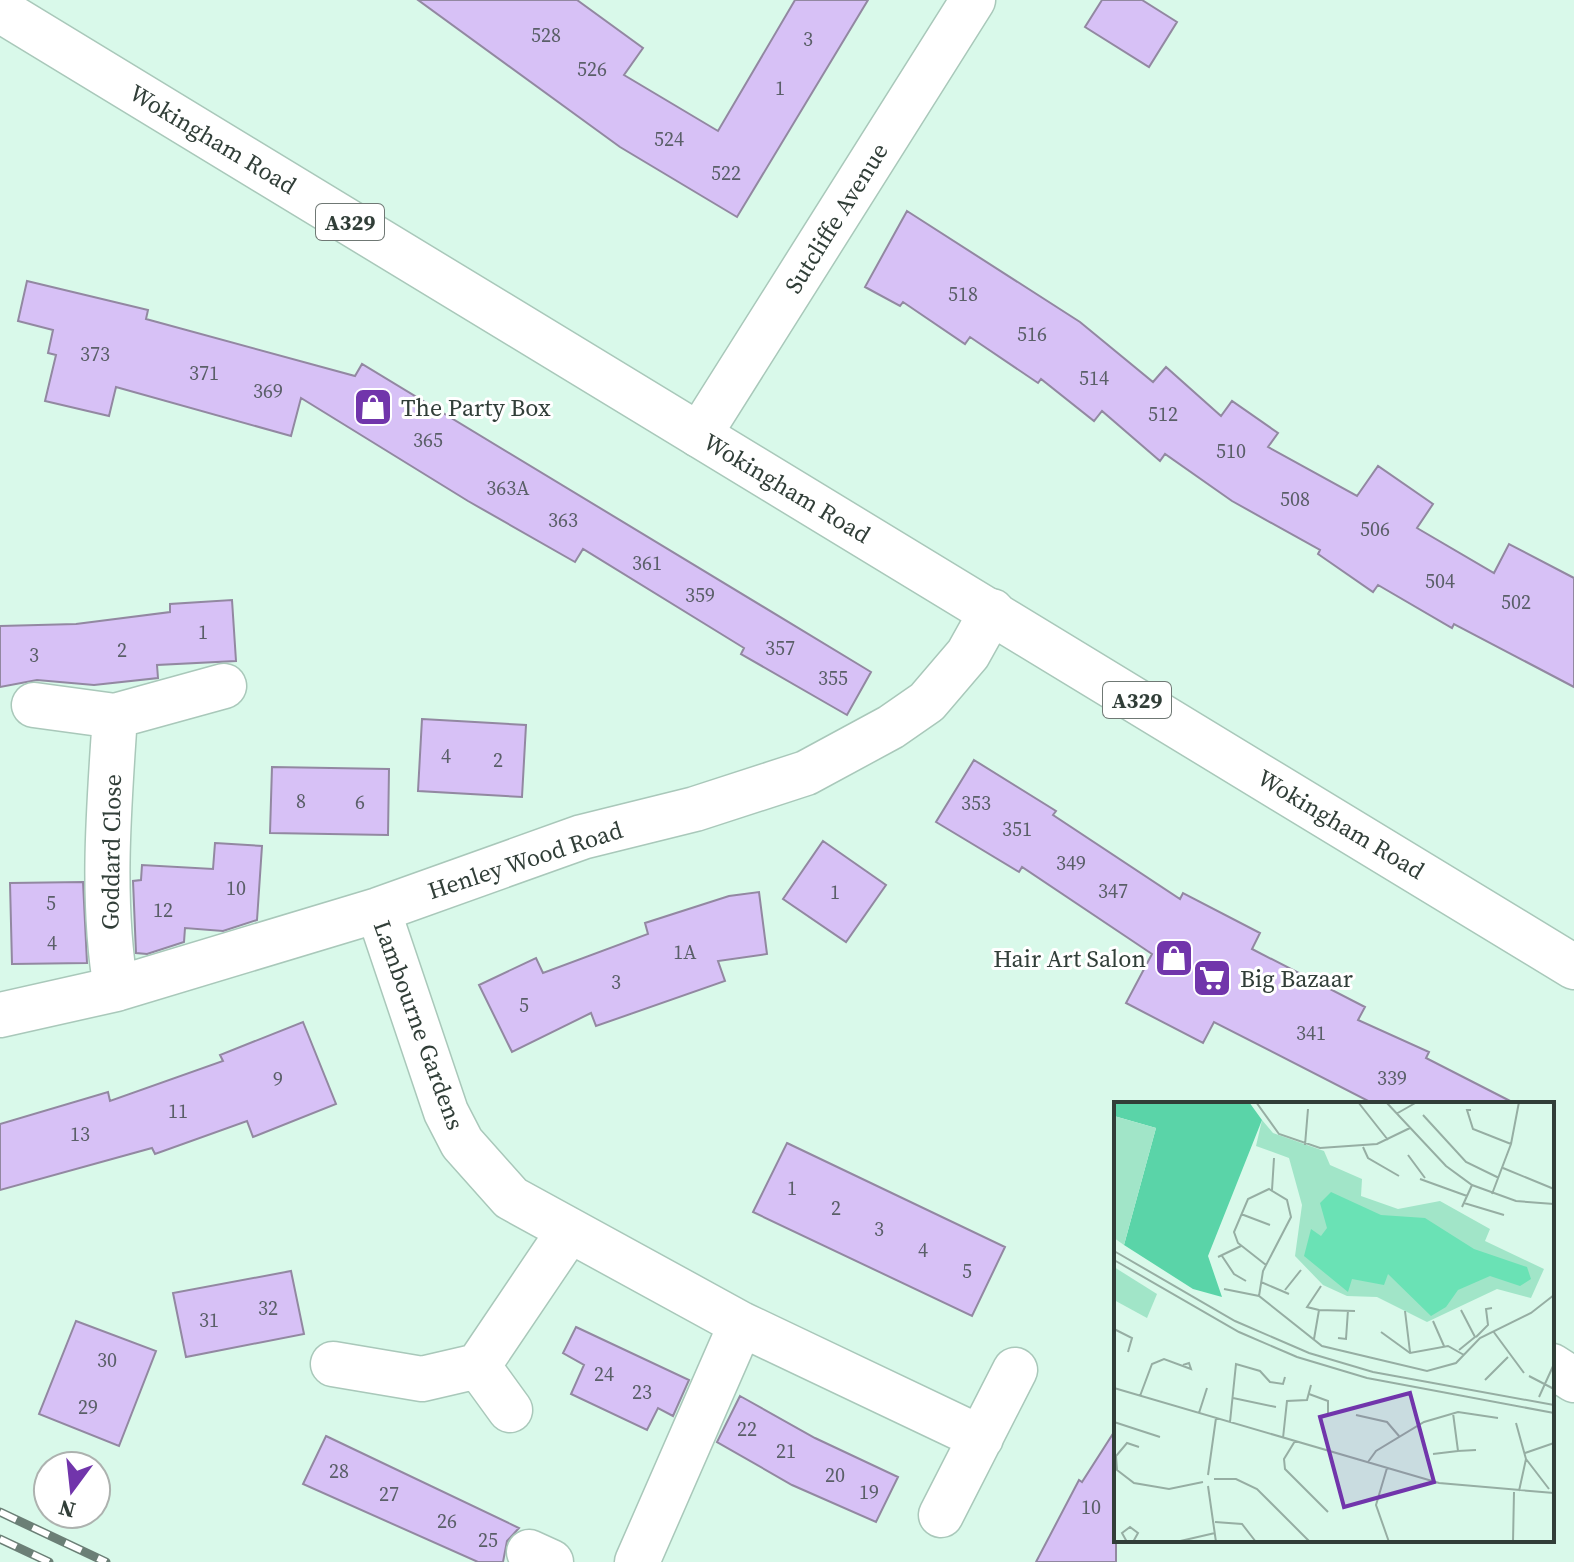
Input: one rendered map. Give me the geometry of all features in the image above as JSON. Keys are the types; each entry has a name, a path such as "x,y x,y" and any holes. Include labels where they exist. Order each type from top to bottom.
{"street":[{"name":"Sutcliffe Avenue","path":"699,435 973,0"},
{"name":"Wokingham Road","path":"0,10 1574,967"},
{"name":"Henley Wood Road","path":"0,1015 116,989 378,910 582,837 695,809 806,773 891,727 927,702 968,654 992,611"},
{"path":"34,705 115,716 224,686"},
{"name":"Goddard Close","path":"115,716 108,831 110,956 116,989"},
{"name":"Lambourne Gardens","path":"378,910 446,1112 462,1143 511,1198 741,1324 981,1438"},
{"path":"333,1364 422,1379 478,1366 569,1231"},
{"path":"637,1562 741,1324"},
{"path":"478,1366 510,1410"},
{"path":"1554,1367 1574,1380"},
{"path":"941,1515 1015,1370"}],"building":[{"path":"418,0 577,0 643,48 624,75 718,131 795,0 868,0 737,217 620,147"},
{"path":"1102,0 1142,0 1177,22 1149,67 1085,27"},
{"path":"907,211 1080,322 1153,382 1166,367 1221,416 1232,401 1278,433 1268,447 1357,496 1378,466 1433,504 1417,528 1494,573 1509,544 1574,578 1574,687 1454,624 1452,628 1378,585 1373,592 1318,554 1320,550 1232,501 1165,454 1160,461 1102,411 1094,421 1041,379 1038,383 970,337 965,344 903,302 900,306 865,287"},
{"path":"27,281 148,310 146,319 355,376 362,364 871,672 847,715 741,654 744,648 583,549 575,562 468,501 301,398 291,436 116,387 109,416 45,401 56,355 48,353 53,330 18,321"},
{"path":"232,600 236,661 157,665 158,678 94,685 37,680 0,687 0,626 76,624 170,612 170,604"},
{"path":"422,719 526,725 522,797 418,791"},
{"path":"974,760 1056,811 1053,815 1180,899 1183,893 1260,933 1252,949 1365,1007 1358,1020 1429,1052 1426,1058 1512,1102 1370,1102 1214,1022 1203,1043 1126,1003 1152,954 1022,867 1019,872 936,822"},
{"path":"272,767 389,769 388,835 270,833"},
{"path":"823,841 886,885 846,942 783,899"},
{"path":"215,843 262,846 257,920 223,931 185,928 184,942 147,954 136,953 133,881 141,880 142,865 213,869"},
{"path":"83,882 87,963 12,964 10,883"},
{"path":"759,892 767,954 718,961 725,981 596,1026 591,1013 512,1052 479,985 536,958 543,973 648,934 645,923 729,896"},
{"path":"303,1022 336,1104 253,1137 247,1121 155,1154 152,1148 0,1190 0,1124 108,1092 110,1101 223,1061 220,1055"},
{"path":"787,1143 1005,1247 972,1316 753,1212"},
{"path":"291,1271 304,1334 186,1357 173,1293"},
{"path":"76,1321 156,1351 119,1446 39,1414"},
{"path":"576,1327 689,1380 673,1416 658,1408 647,1430 571,1394 584,1365 563,1353"},
{"path":"740,1396 815,1438 898,1477 876,1522 792,1485 717,1442"},
{"path":"1114,1432 1116,1562 1036,1562 1079,1480 1082,1482"},
{"path":"326,1436 519,1528 507,1541 503,1562 478,1562 303,1484"}],"railway":[{"path":"0,1512 106,1562"},
{"path":"0,1539 49,1562"}],"place":[{"name":"The Party Box","path":"373,407"},
{"name":"Hair Art Salon","path":"1174,958"},
{"name":"Big Bazaar","path":"1212,978"}]}
